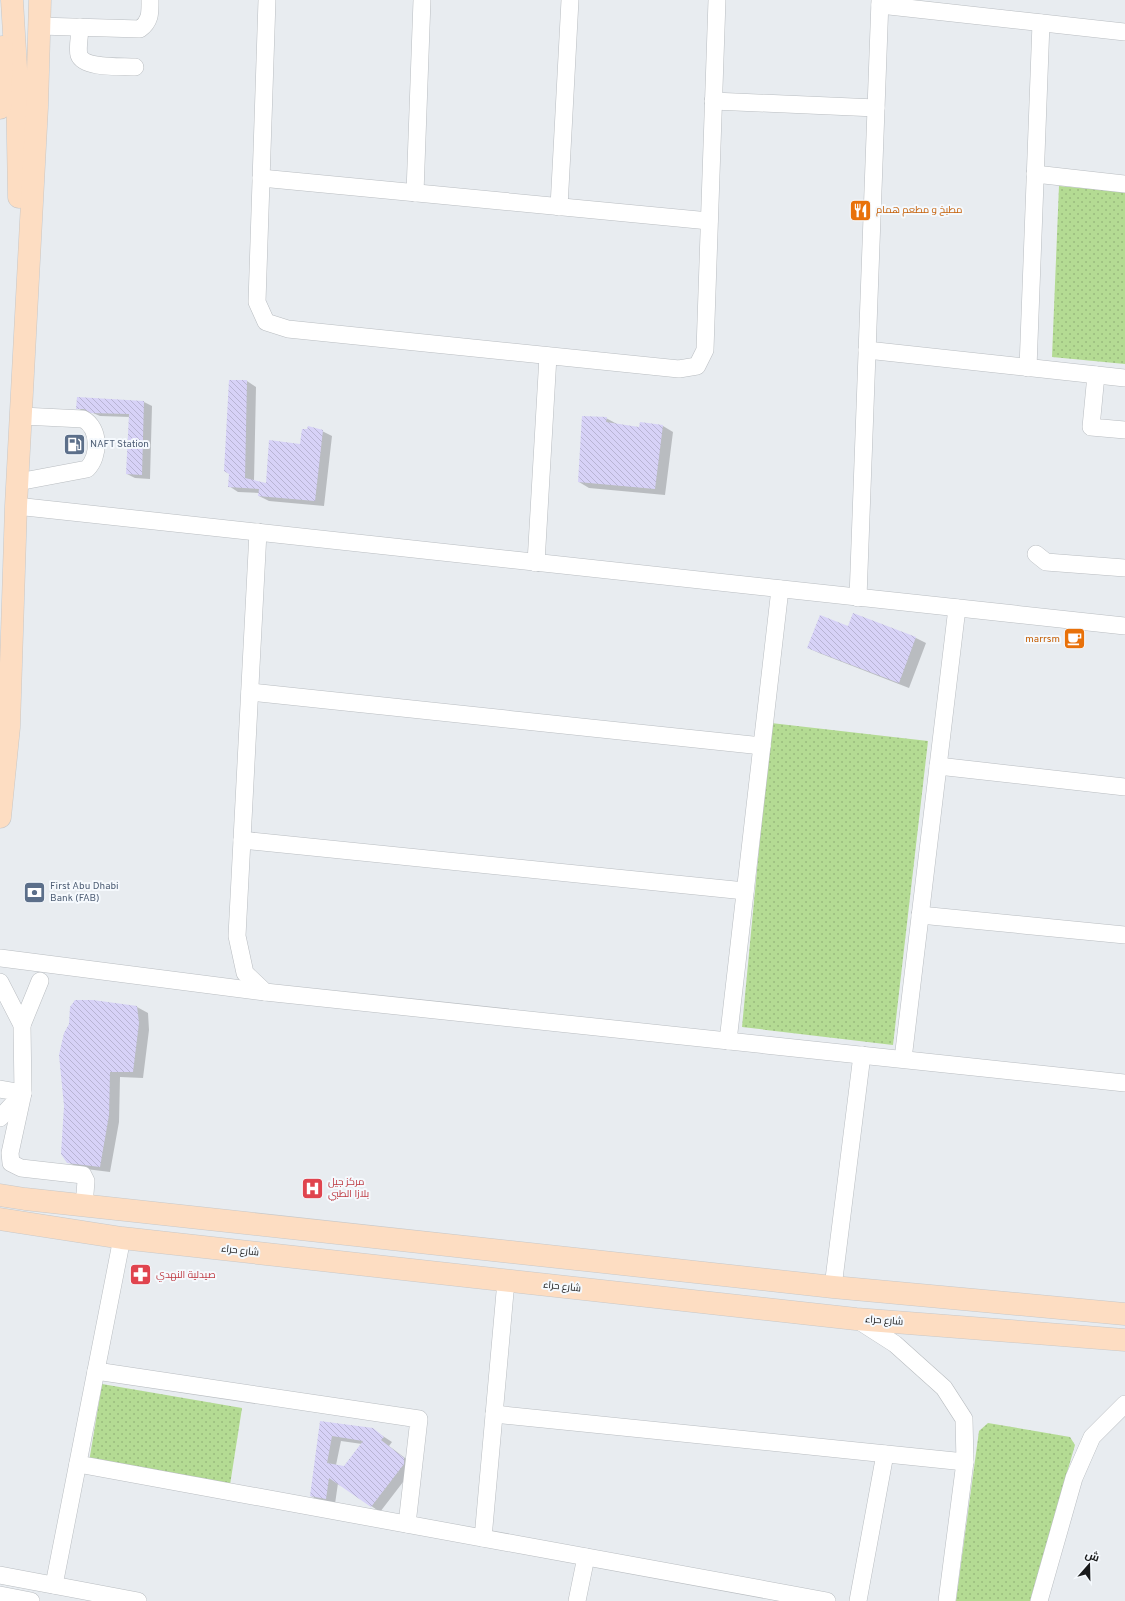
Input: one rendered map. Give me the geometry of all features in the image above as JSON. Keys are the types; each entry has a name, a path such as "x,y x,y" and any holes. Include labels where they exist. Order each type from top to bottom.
{"main road":[{"path":"0,108 4,0"},
{"path":"12,0 17,85 23,380"},
{"path":"0,817 8,727 16,506 22,416 37,107 40,0"},
{"path":"0,1195 25,1200 833,1287 1125,1314"},
{"path":"22,1223 25,1200"},
{"name":"شارع حراء","path":"0,1219 122,1238 856,1319 1125,1340"},
{"path":"691,1301 692,1272"}],"street":[{"path":"39,26 140,28 147,24 150,17 150,0"},
{"path":"267,0 257,302 266,322 288,330 679,369 696,366 705,350 717,0"},
{"path":"415,193 422,0"},
{"path":"559,207 570,0"},
{"path":"858,598 880,2 1125,32"},
{"path":"1028,368 1041,22"},
{"path":"80,27 79,55 83,60 90,64 135,66"},
{"path":"713,100 876,108"},
{"path":"1035,174 1125,184"},
{"path":"261,178 709,221"},
{"path":"867,350 1125,378"},
{"path":"536,563 548,356"},
{"path":"1096,375 1091,427 1125,430"},
{"path":"18,482 87,469 93,463 96,454 94,429 89,422 83,419 22,416"},
{"path":"16,506 1125,626"},
{"path":"258,532 237,936 245,973 265,992"},
{"path":"1036,554 1046,562 1125,568"},
{"path":"728,1041 780,589"},
{"path":"903,1059 957,608"},
{"path":"250,692 762,746"},
{"path":"938,766 1125,787"},
{"path":"242,840 745,891"},
{"path":"920,914 1125,935"},
{"path":"0,958 265,992 1125,1083"},
{"path":"40,981 22,1025 23,1093 10,1153 11,1163 21,1168 82,1175 86,1181 84,1206"},
{"path":"0,982 22,1025"},
{"path":"833,1287 862,1055"},
{"path":"0,1089 23,1093"},
{"path":"0,1118 23,1093"},
{"path":"54,1585 122,1238"},
{"path":"483,1538 506,1281"},
{"path":"856,1319 895,1344 944,1388 964,1419 965,1462 947,1601"},
{"path":"96,1371 419,1419 407,1524"},
{"path":"1039,1601 1074,1478 1092,1437 1125,1404"},
{"path":"494,1414 965,1462"},
{"path":"858,1601 885,1454"},
{"path":"78,1464 827,1601"},
{"path":"577,1601 586,1557"},
{"path":"0,1575 138,1601"},
{"path":"0,1595 31,1601"}],"green space":[{"path":"1059,186 1125,192 1125,364 1052,357"},
{"path":"771,723 928,741 893,1045 742,1027"},
{"path":"102,1384 242,1408 230,1485 89,1462"},
{"path":"988,1423 1070,1437 1075,1445 1030,1601 956,1601 979,1431"}],"building":[{"path":"229,380 247,380 245,478 266,483 269,440 300,444 302,429 307,429 308,426 323,430 315,501 258,496 259,489 228,487 229,474 224,471"},
{"path":"77,397 144,401 142,475 126,474 129,414 91,413 84,409 76,409"},
{"path":"582,416 607,417 606,422 639,427 640,422 663,425 655,489 578,482"},
{"path":"853,613 916,637 899,683 807,648 820,615 848,626"},
{"path":"75,1000 93,1000 137,1006 139,1023 133,1072 110,1072 109,1115 100,1167 67,1163 61,1154 64,1106 59,1055 64,1033 69,1024 70,1007"},
{"path":"320,1421 373,1428 384,1437 381,1440 404,1458 404,1464 371,1507 329,1478 326,1499 310,1496","holes":["332,1436 363,1441 344,1466 327,1463"]}],"place":[{"name":"مطبخ و مطعم همام","path":"860,210"},
{"name":"NAFT Station","path":"74,444"},
{"name":"marrsm","path":"1075,639"},
{"name":"First Abu Dhabi Bank (FAB)","path":"35,892"},
{"name":"مركز جيل بلازا الطبي","path":"313,1188"},
{"name":"صيدلية النهدي","path":"140,1275"}]}
